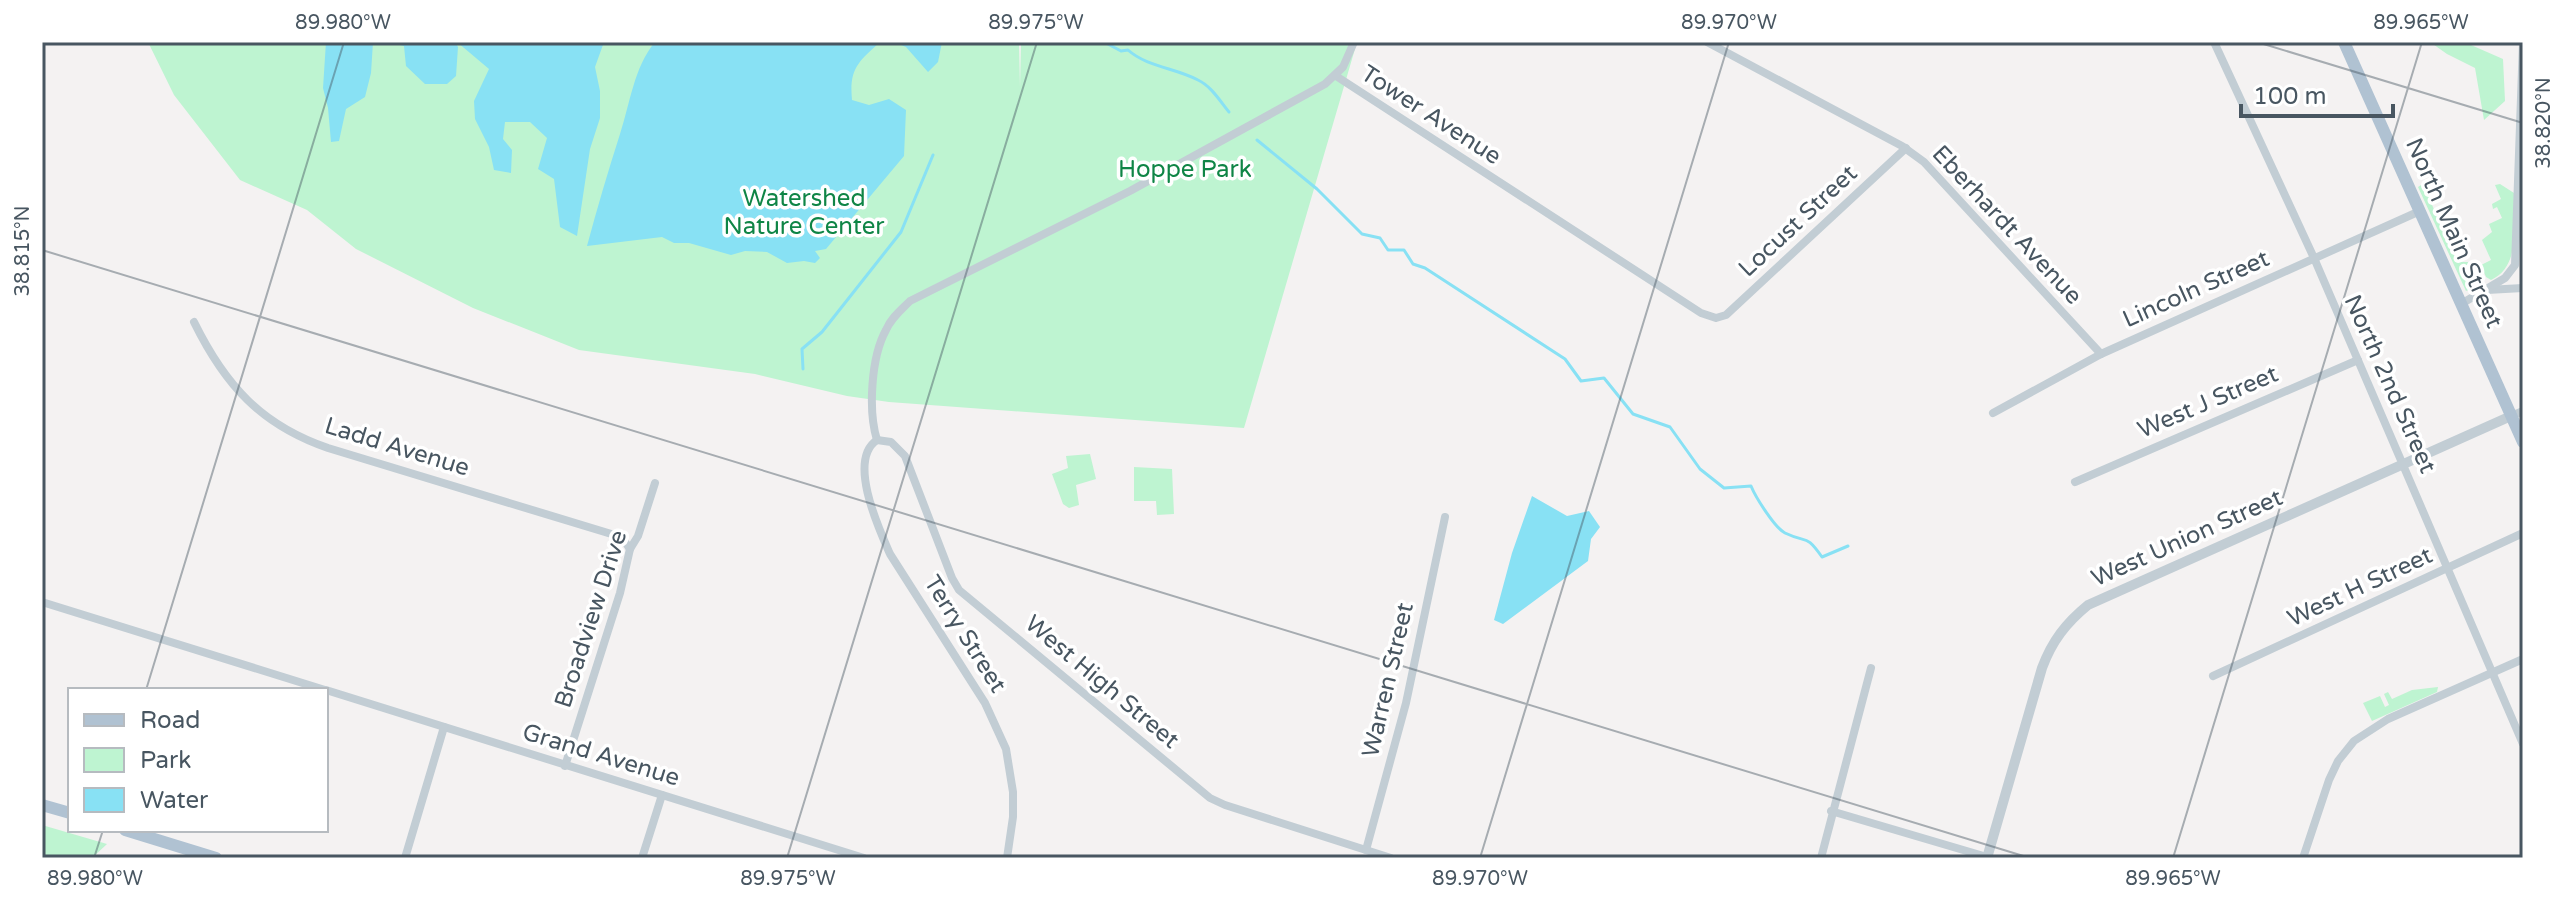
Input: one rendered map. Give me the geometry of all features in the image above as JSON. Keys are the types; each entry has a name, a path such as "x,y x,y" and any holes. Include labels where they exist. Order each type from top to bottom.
{"main road":[{"name":"North Main Street","path":"2344,42 2461,304 2517,413 2523,442"},
{"path":"42,805 68,812"},
{"path":"132,832 216,858"}],"street":[{"path":"1336,76 1354,42"},
{"name":"Eberhardt Avenue","path":"1707,42 1906,148 1940,176 2101,354"},
{"name":"North 2nd Street","path":"2214,42 2314,258 2523,744"},
{"path":"2461,304 2511,272 2517,256 2523,42"},
{"name":"Tower Avenue","path":"877,440 872,418 877,356 890,322 910,301 1130,191 1336,76 1701,313 1716,318"},
{"name":"Locust Street","path":"1716,318 1726,315 1745,298 1906,148"},
{"name":"Lincoln Street","path":"1993,413 2101,354 2420,211"},
{"path":"2486,290 2523,288"},
{"name":"Ladd Avenue","path":"194,322 205,345 240,395 290,433 328,448 618,536 630,549"},
{"name":"West J Street","path":"2075,482 2358,360"},
{"name":"West Union Street","path":"1987,858 2042,668 2056,639 2074,616 2088,605 2517,413"},
{"name":"West High Street","path":"877,440 891,442 905,456 952,578 968,599 1061,672 1210,798 1391,858"},
{"name":"Terry Street","path":"877,440 868,451 865,487 880,532 985,703 1006,749 1013,792 1007,858"},
{"name":"Broadview Drive","path":"565,766 620,593 630,549 647,511 655,483"},
{"name":"Warren Street","path":"1366,850 1406,703 1445,517"},
{"name":"West H Street","path":"2213,676 2523,533"},
{"name":"Grand Avenue","path":"42,602 319,688"},
{"path":"2303,858 2329,780 2338,761 2354,741 2388,719 2523,659"},
{"path":"1821,858 1871,668"},
{"name":"Grand Avenue","path":"328,691 864,858"},
{"path":"405,858 444,727"},
{"path":"642,858 662,795"},
{"path":"1831,811 1987,858"}],"green space":[{"name":"Watershed Nature Center","path":"148,42 1019,42 1020,87 1021,42 1357,42 1244,428 889,402 847,396 755,374 579,350 473,308 356,249 307,210 240,180 174,95"},
{"path":"2430,42 2470,42 2503,59 2505,101 2484,120 2475,68"},
{"path":"2426,182 2432,187 2426,191 2457,262 2468,262 2478,280 2477,286 2466,291 2418,187"},
{"path":"2500,184 2514,193 2514,242 2508,265 2491,280 2486,277 2481,265 2491,260 2482,240 2492,232 2489,224 2502,218 2492,204 2501,199 2495,185"},
{"path":"1090,454 1096,479 1076,485 1079,505 1069,508 1063,504 1052,474 1068,468 1066,456"},
{"path":"1134,467 1172,469 1174,514 1157,515 1156,501 1134,501"},
{"path":"2438,687 2437,692 2372,721 2363,703 2380,696 2385,707 2389,705 2384,694 2388,692 2392,699 2412,690"},
{"path":"42,825 107,844 92,858 42,858"}],"water":[{"path":"326,42 373,42 371,73 365,97 346,109 339,141 331,142 323,88"},
{"path":"388,42 455,42 458,47 456,76 447,84 425,84 406,66 404,46"},
{"path":"457,42 604,42 595,67 600,91 600,118 590,149 577,236 560,227 554,179 538,169 547,138 530,122 505,122 503,139 512,150 511,173 494,170 489,147 475,119 474,101 489,69"},
{"path":"655,42 880,42 854,73 852,100 869,105 889,99 906,110 904,156 826,249 815,251 820,258 815,263 787,263 767,252 745,251 731,255 689,243 674,243 662,237 587,246 637,74"},
{"path":"894,42 942,42 938,62 928,72 906,47"},
{"path":"1532,496 1567,516 1589,511 1600,527 1591,539 1588,561 1503,624 1494,620 1512,553"}],"waterway":[{"path":"1104,42 1198,80 1229,112"},
{"path":"1257,140 1317,189 1362,234 1380,238 1388,250 1404,250 1413,264 1425,268 1565,359 1581,381 1604,378 1633,414 1670,427 1700,469 1724,488 1751,486 1771,519 1785,533 1809,542 1822,557 1848,546"},
{"path":"803,369 802,349 822,332 901,232 933,155"}],"park label":[{"name":"Hoppe Park","path":"1185,169"}]}
